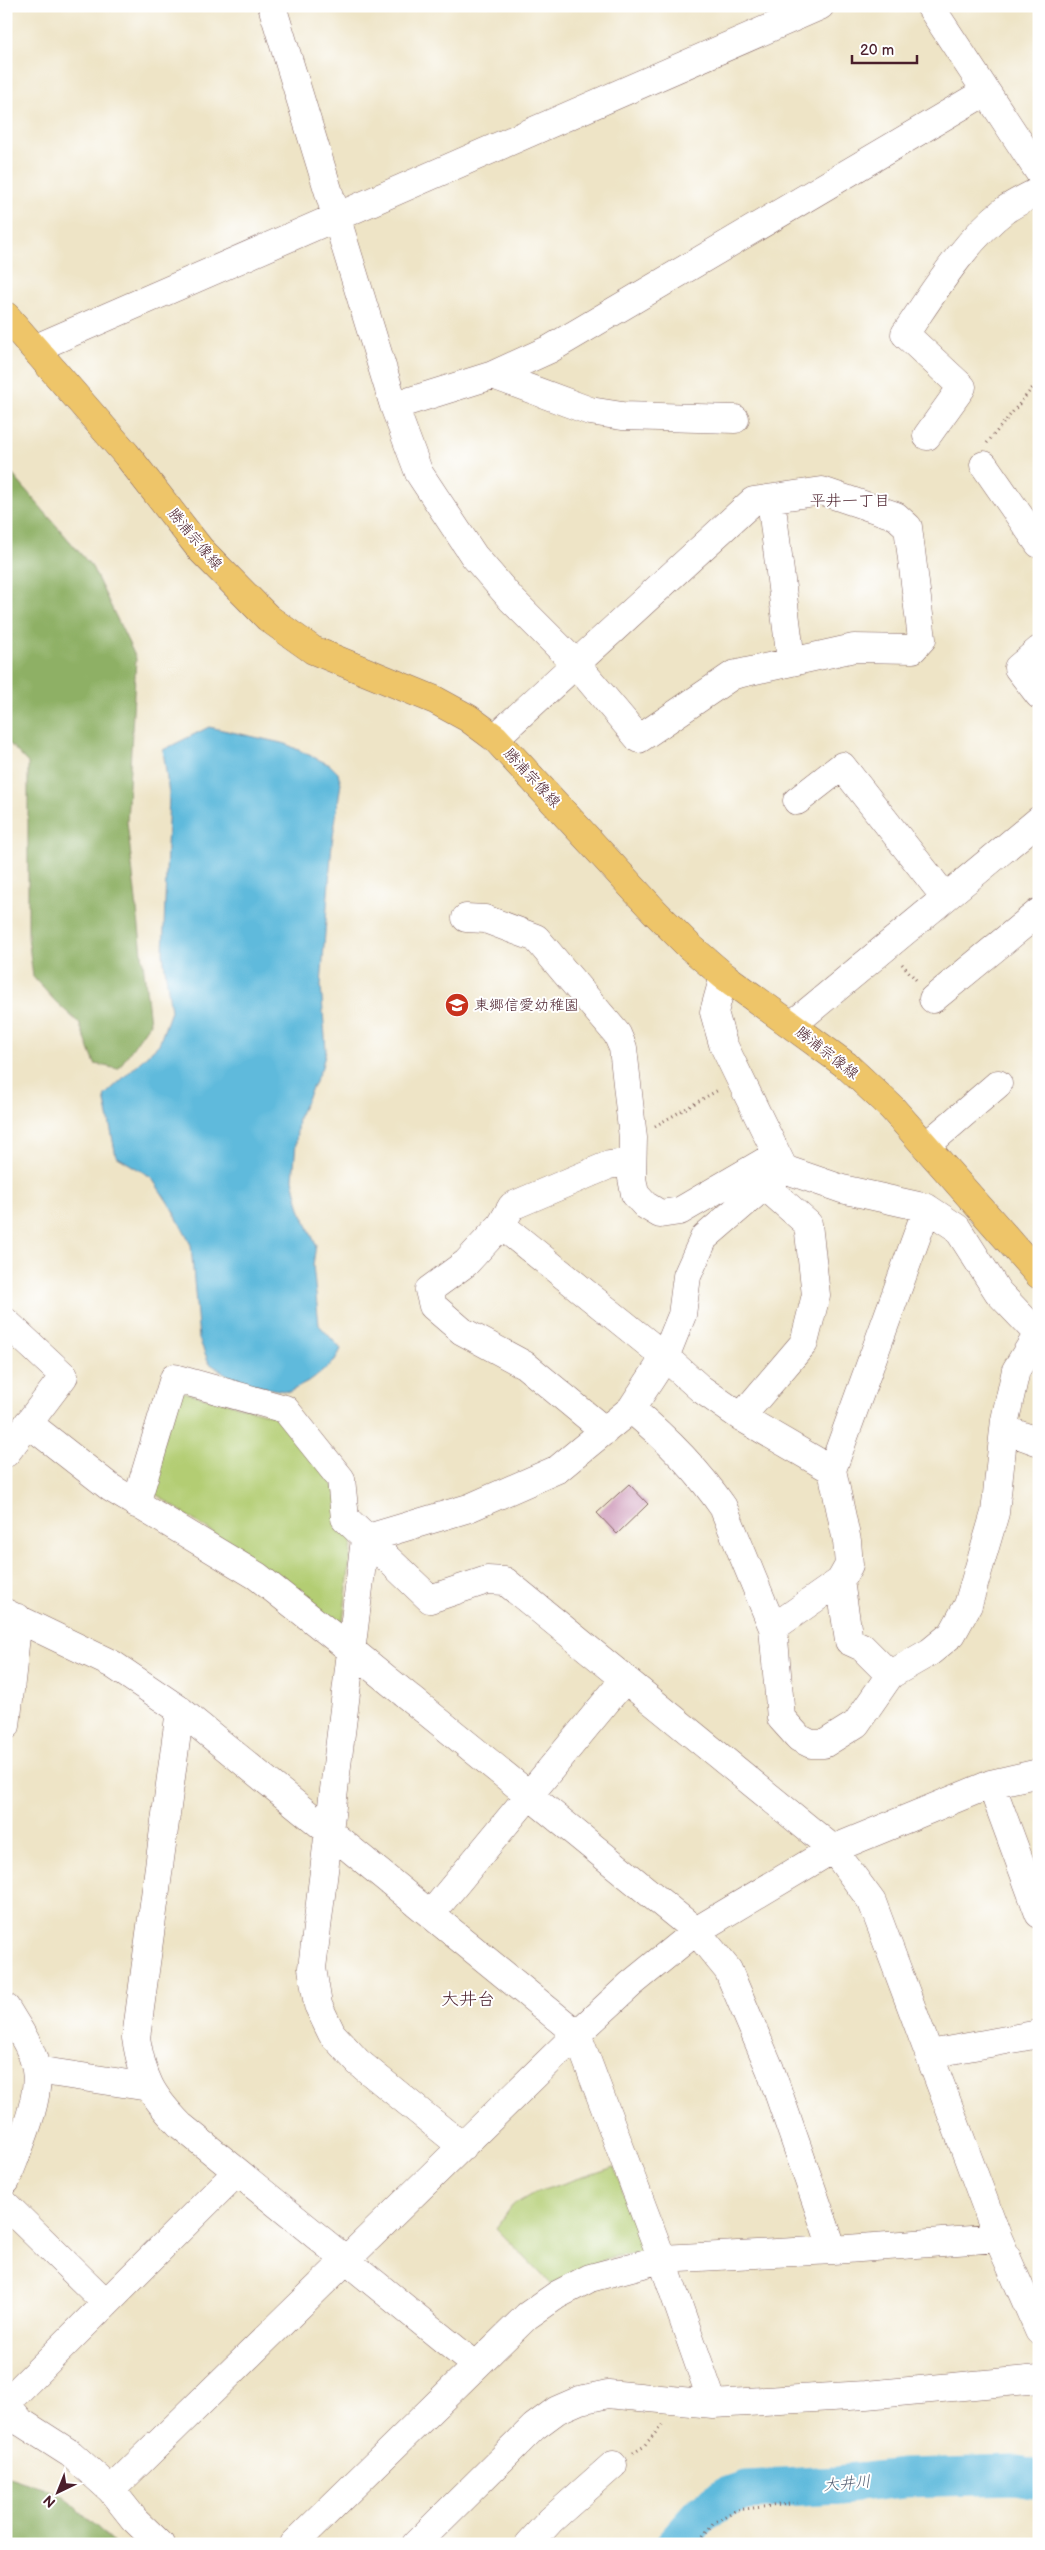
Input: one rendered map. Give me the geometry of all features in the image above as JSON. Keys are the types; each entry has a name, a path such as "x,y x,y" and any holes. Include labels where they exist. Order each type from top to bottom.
{"main road":[{"name":"勝浦宗像線","path":"6,316 36,348 126,454 200,549 268,618 313,650 435,700 468,718 495,738 656,913 724,976 846,1065 892,1108 1039,1275"}],"street":[{"path":"272,6 394,406 419,473 474,556 512,600 576,664 639,739 733,675 791,660 854,648 914,649 922,638 908,527 896,516 822,491 753,501 576,664 495,738"},
{"path":"36,348 820,6"},
{"path":"930,6 1039,172"},
{"path":"394,406 493,375 550,349 985,92"},
{"path":"927,436 962,387 905,334 936,288 979,234 1005,210 1039,191"},
{"path":"493,375 590,411 622,416 735,419"},
{"path":"984,465 1039,544"},
{"path":"771,499 791,660"},
{"path":"1039,650 1018,668 1039,696"},
{"path":"798,801 842,766 945,897"},
{"path":"792,1025 1039,820"},
{"path":"933,1000 1039,912"},
{"path":"466,918 485,919 536,938 609,1023 623,1048 635,1194 644,1205 660,1214 680,1211 775,1170 842,1189 927,1208 957,1228 998,1292 1038,1334 1016,1370 1004,1429 995,1513 968,1605 952,1634 930,1652 890,1675 856,1724 824,1744 811,1744 799,1738 781,1718 773,1628 723,1507 712,1490 667,1439 631,1408"},
{"path":"724,976 714,1012 723,1044 739,1078 775,1170 808,1224 816,1295 804,1343 741,1417"},
{"path":"926,1146 998,1084"},
{"path":"605,1431 525,1365 462,1331 433,1306 429,1290 466,1262 501,1225 512,1206 609,1165 632,1150"},
{"path":"365,1540 468,1508 558,1469 631,1408 665,1357 682,1315 687,1276 704,1238 775,1170"},
{"path":"773,1628 840,1581 849,1565 847,1541 832,1470 927,1208"},
{"path":"501,1225 665,1357 701,1389 741,1417 832,1470"},
{"path":"6,1322 64,1376 6,1453"},
{"path":"136,1504 174,1378 285,1409 340,1479 345,1518 365,1540 430,1599 487,1580 505,1581 833,1849 872,1902 998,2238 1039,2331"},
{"path":"28,1423 111,1488 257,1576 351,1650 696,1931 728,1970 770,2069 833,2250"},
{"path":"1004,1429 1039,1442"},
{"path":"365,1540 312,1968 318,2005 332,2034 358,2062 463,2146"},
{"path":"840,1581 849,1641 862,1647 890,1675"},
{"path":"6,1726 12,1615 112,1664 180,1710 577,2034 662,2259 713,2404"},
{"path":"431,1914 530,1796 624,1679"},
{"path":"180,1710 136,2038 140,2064 148,2087 180,2125 475,2365"},
{"path":"111,2490 577,2034 631,1984 696,1931 833,1849 991,1784 1039,1772"},
{"path":"991,1784 1039,1914"},
{"path":"6,2008 25,2040 36,2070 34,2102 6,2181"},
{"path":"930,2054 1039,2034"},
{"path":"36,2070 148,2087"},
{"path":"160,2544 134,2520 111,2490 71,2454 21,2422 6,2403 237,2172"},
{"path":"6,2205 106,2303"},
{"path":"294,2544 527,2316 557,2295 590,2278 662,2259 833,2250 998,2238"},
{"path":"416,2544 534,2427 557,2410 580,2400 608,2394 713,2404 866,2395 1039,2379"},
{"path":"529,2544 551,2520 613,2465"}],"path":[{"path":"984,465 985,446 1039,380"},
{"path":"887,947 933,1000"},
{"path":"632,1150 739,1078"},
{"path":"613,2465 643,2447 673,2414 677,2400"},
{"path":"697,2544 713,2523 736,2510 798,2503"}],"green space":[{"path":"6,467 92,567 136,658 127,822 150,1023 118,1069 95,1064 79,1023 33,977 28,937 28,763 6,740"},
{"path":"180,1391 280,1417 332,1482 353,1535 343,1621 334,1624 268,1571 147,1488"},
{"path":"614,2167 646,2252 611,2257 551,2284 496,2228 512,2206 534,2193"},
{"path":"6,2476 63,2495 115,2544 6,2544"}],"water":[{"path":"209,727 286,744 330,765 338,773 341,783 332,843 321,985 326,1050 322,1067 298,1118 293,1179 300,1209 316,1245 313,1265 319,1325 341,1349 335,1361 312,1380 289,1392 240,1383 209,1363 199,1339 191,1245 171,1207 151,1177 116,1156 104,1096 159,1044 171,1011 163,954 169,794 163,750"}],"building":[{"path":"629,1484 648,1504 617,1534 597,1513"}],"waterway":[{"name":"大井川","path":"675,2544 701,2515 726,2497 746,2490 838,2485 903,2478 1016,2475 1039,2479"}],"place":[{"name":"東郷信愛幼稚園","path":"457,1005"}],"district":[{"name":"平井一丁目","path":"850,501"},
{"name":"大井台","path":"468,1999"}]}
